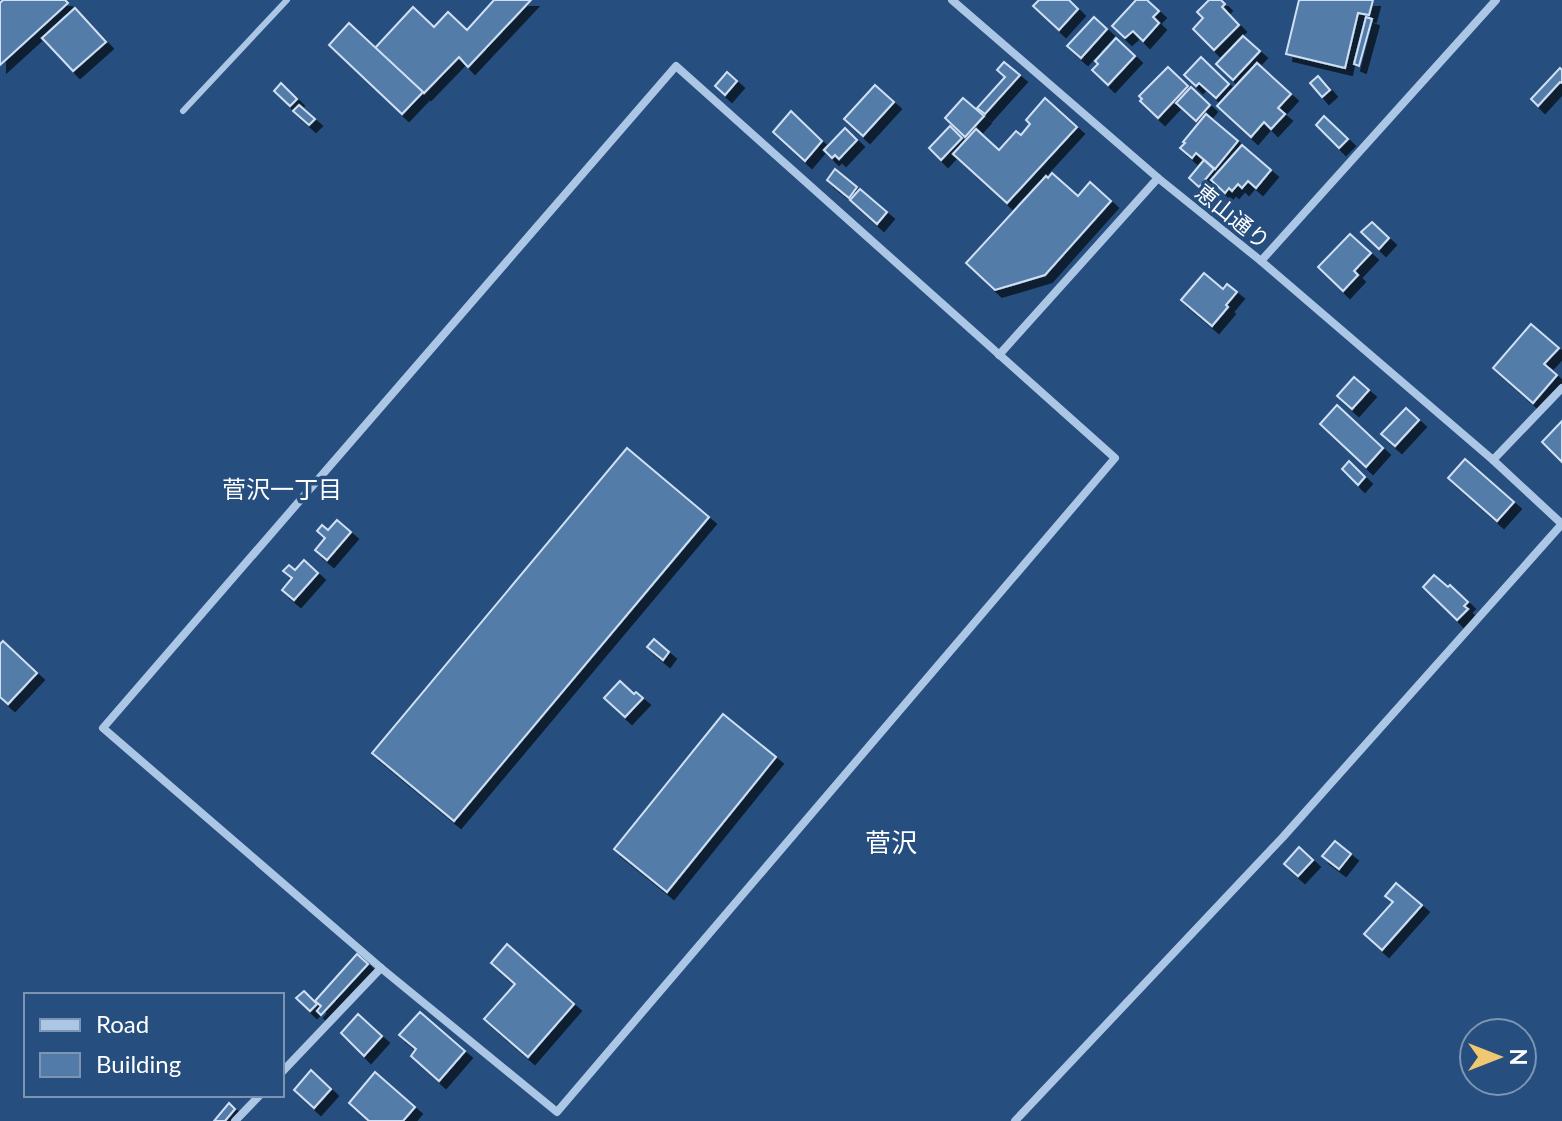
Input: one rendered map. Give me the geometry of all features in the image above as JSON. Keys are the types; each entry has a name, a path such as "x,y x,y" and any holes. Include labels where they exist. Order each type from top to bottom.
{"street":[{"name":"恵山通り","path":"952,0 1493,460 1562,524"},
{"path":"1261,261 1496,0"},
{"path":"676,66 1115,458 557,1112 381,968 103,728 676,66"},
{"path":"999,355 1158,178"},
{"path":"1493,460 1562,388"},
{"path":"1015,1121 1283,837 1562,524"},
{"path":"284,1070 381,968"},
{"path":"235,1121 258,1097"}],"lane":[{"path":"183,111 287,0"}],"building":[{"path":"3,0 65,0 68,3 0,65 0,3"},
{"path":"494,0 531,0 468,67 459,57 424,93 375,48 413,7 434,27 448,12 467,30"},
{"path":"1039,0 1069,0 1078,9 1059,30 1033,6"},
{"path":"1136,0 1147,0 1159,11 1153,17 1159,23 1143,41 1133,31 1125,38 1112,26"},
{"path":"1209,0 1221,0 1225,4 1222,7 1239,25 1214,50 1193,29 1203,18 1197,12"},
{"path":"1299,0 1373,0 1369,15 1358,13 1345,68 1286,54"},
{"path":"75,8 106,42 73,71 42,38"},
{"path":"1094,17 1107,29 1081,58 1067,46"},
{"path":"1366,17 1372,19 1359,66 1354,64"},
{"path":"349,23 423,92 402,114 329,45"},
{"path":"1243,36 1260,51 1233,80 1216,64"},
{"path":"1116,38 1135,56 1108,85 1092,70 1098,64 1095,61"},
{"path":"1201,57 1229,84 1216,98 1184,75"},
{"path":"1004,62 1020,75 985,114 977,108 1005,77 997,70"},
{"path":"1257,63 1291,94 1278,108 1285,114 1271,129 1264,122 1251,137 1217,106"},
{"path":"1168,67 1188,86 1158,118 1140,101 1139,96"},
{"path":"1560,68 1562,83 1538,106 1531,99"},
{"path":"727,72 737,81 725,95 715,86"},
{"path":"1318,76 1330,90 1322,97 1310,83"},
{"path":"281,83 297,99 290,106 274,91"},
{"path":"875,85 894,102 863,136 844,119"},
{"path":"1191,87 1210,105 1196,121 1176,103"},
{"path":"963,98 984,116 965,137 945,118"},
{"path":"1045,98 1077,127 1007,203 953,154 976,129 999,150 1016,131 1021,135 1030,124 1026,120"},
{"path":"299,105 315,119 309,125 293,111"},
{"path":"791,111 822,141 805,161 773,132"},
{"path":"1206,114 1238,141 1215,169 1196,153 1192,158 1180,148"},
{"path":"1324,116 1348,139 1339,148 1316,125"},
{"path":"950,126 962,138 941,160 929,148"},
{"path":"845,128 857,140 839,159 835,155 832,158 824,150"},
{"path":"1242,145 1271,170 1256,188 1248,181 1242,188 1238,184 1225,193 1211,180"},
{"path":"1204,160 1214,169 1199,187 1189,178"},
{"path":"835,169 857,187 849,198 827,180"},
{"path":"1052,173 1078,196 1090,182 1111,201 1045,275 995,290 966,263"},
{"path":"860,189 887,212 877,224 850,200"},
{"path":"1372,222 1389,238 1379,249 1361,232"},
{"path":"1350,234 1371,253 1354,271 1358,275 1343,291 1318,267"},
{"path":"1204,273 1223,289 1227,284 1237,292 1212,326 1181,300"},
{"path":"1531,324 1559,348 1544,364 1557,375 1533,403 1493,368"},
{"path":"1354,377 1369,390 1352,409 1337,396"},
{"path":"1337,405 1383,448 1366,467 1320,424"},
{"path":"1406,408 1419,420 1395,446 1381,434"},
{"path":"1562,421 1562,462 1542,442"},
{"path":"627,448 709,517 454,821 372,753"},
{"path":"1465,459 1514,502 1497,521 1448,478"},
{"path":"1349,461 1365,477 1358,485 1342,469"},
{"path":"337,520 351,532 327,560 315,550 325,538 317,531 322,525 328,530"},
{"path":"304,560 318,573 294,600 282,590 292,578 283,571 289,565 295,570"},
{"path":"1434,575 1468,602 1464,606 1468,609 1457,620 1423,587"},
{"path":"654,639 669,652 663,660 647,647"},
{"path":"3,641 37,673 8,704 0,697 0,644"},
{"path":"620,681 643,698 625,717 604,698"},
{"path":"723,714 776,757 667,892 614,849"},
{"path":"1335,841 1351,854 1339,869 1322,856"},
{"path":"1299,847 1313,860 1298,876 1284,864"},
{"path":"1396,883 1422,905 1382,950 1364,934 1393,902 1385,896"},
{"path":"507,944 574,1004 528,1057 484,1019 515,984 491,963"},
{"path":"357,954 368,964 321,1015 317,1011 321,1006 315,1001"},
{"path":"304,991 317,1004 310,1011 296,998"},
{"path":"420,1012 465,1051 439,1081 411,1056 416,1049 399,1035"},
{"path":"358,1014 382,1036 364,1056 341,1033"},
{"path":"311,1070 331,1089 314,1108 294,1090"},
{"path":"375,1072 415,1107 403,1121 369,1121 349,1103"},
{"path":"229,1103 235,1109 225,1121 214,1121"}],"district":[{"name":"菅沢一丁目","path":"282,488"},
{"name":"菅沢","path":"891,842"}]}
